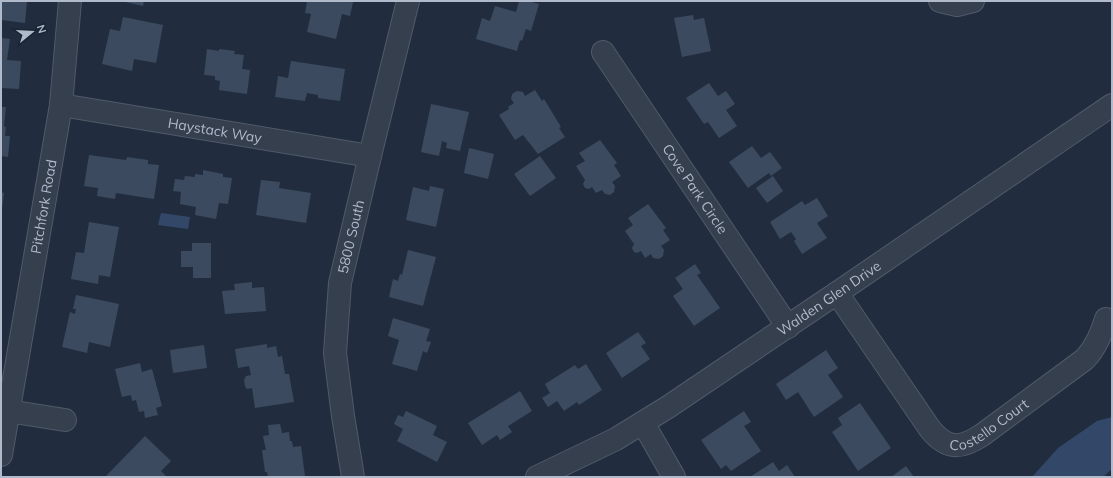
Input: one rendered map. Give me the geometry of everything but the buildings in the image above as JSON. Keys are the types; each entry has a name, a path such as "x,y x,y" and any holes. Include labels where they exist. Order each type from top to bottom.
{"street":[{"name":"Pitchfork Road","path":"1,455 61,105 70,1"},
{"name":"5800 South","path":"353,477 335,353 340,283 408,1"},
{"path":"940,1 957,5 973,1"},
{"name":"Cove Park Circle","path":"603,52 788,327"},
{"name":"Haystack Way","path":"61,105 370,156"},
{"name":"Walden Glen Drive","path":"537,477 610,442 642,423 788,327 1112,105"},
{"name":"Costello Court","path":"837,293 930,429 943,442 955,446 968,443 982,435 1085,359 1093,350 1106,319"},
{"path":"8,411 65,420"},
{"path":"642,423 674,477"}],"water":[{"path":"161,213 190,217 188,229 158,225"},
{"path":"1112,417 1112,469 1103,477 1032,477 1058,448 1097,421"}]}
